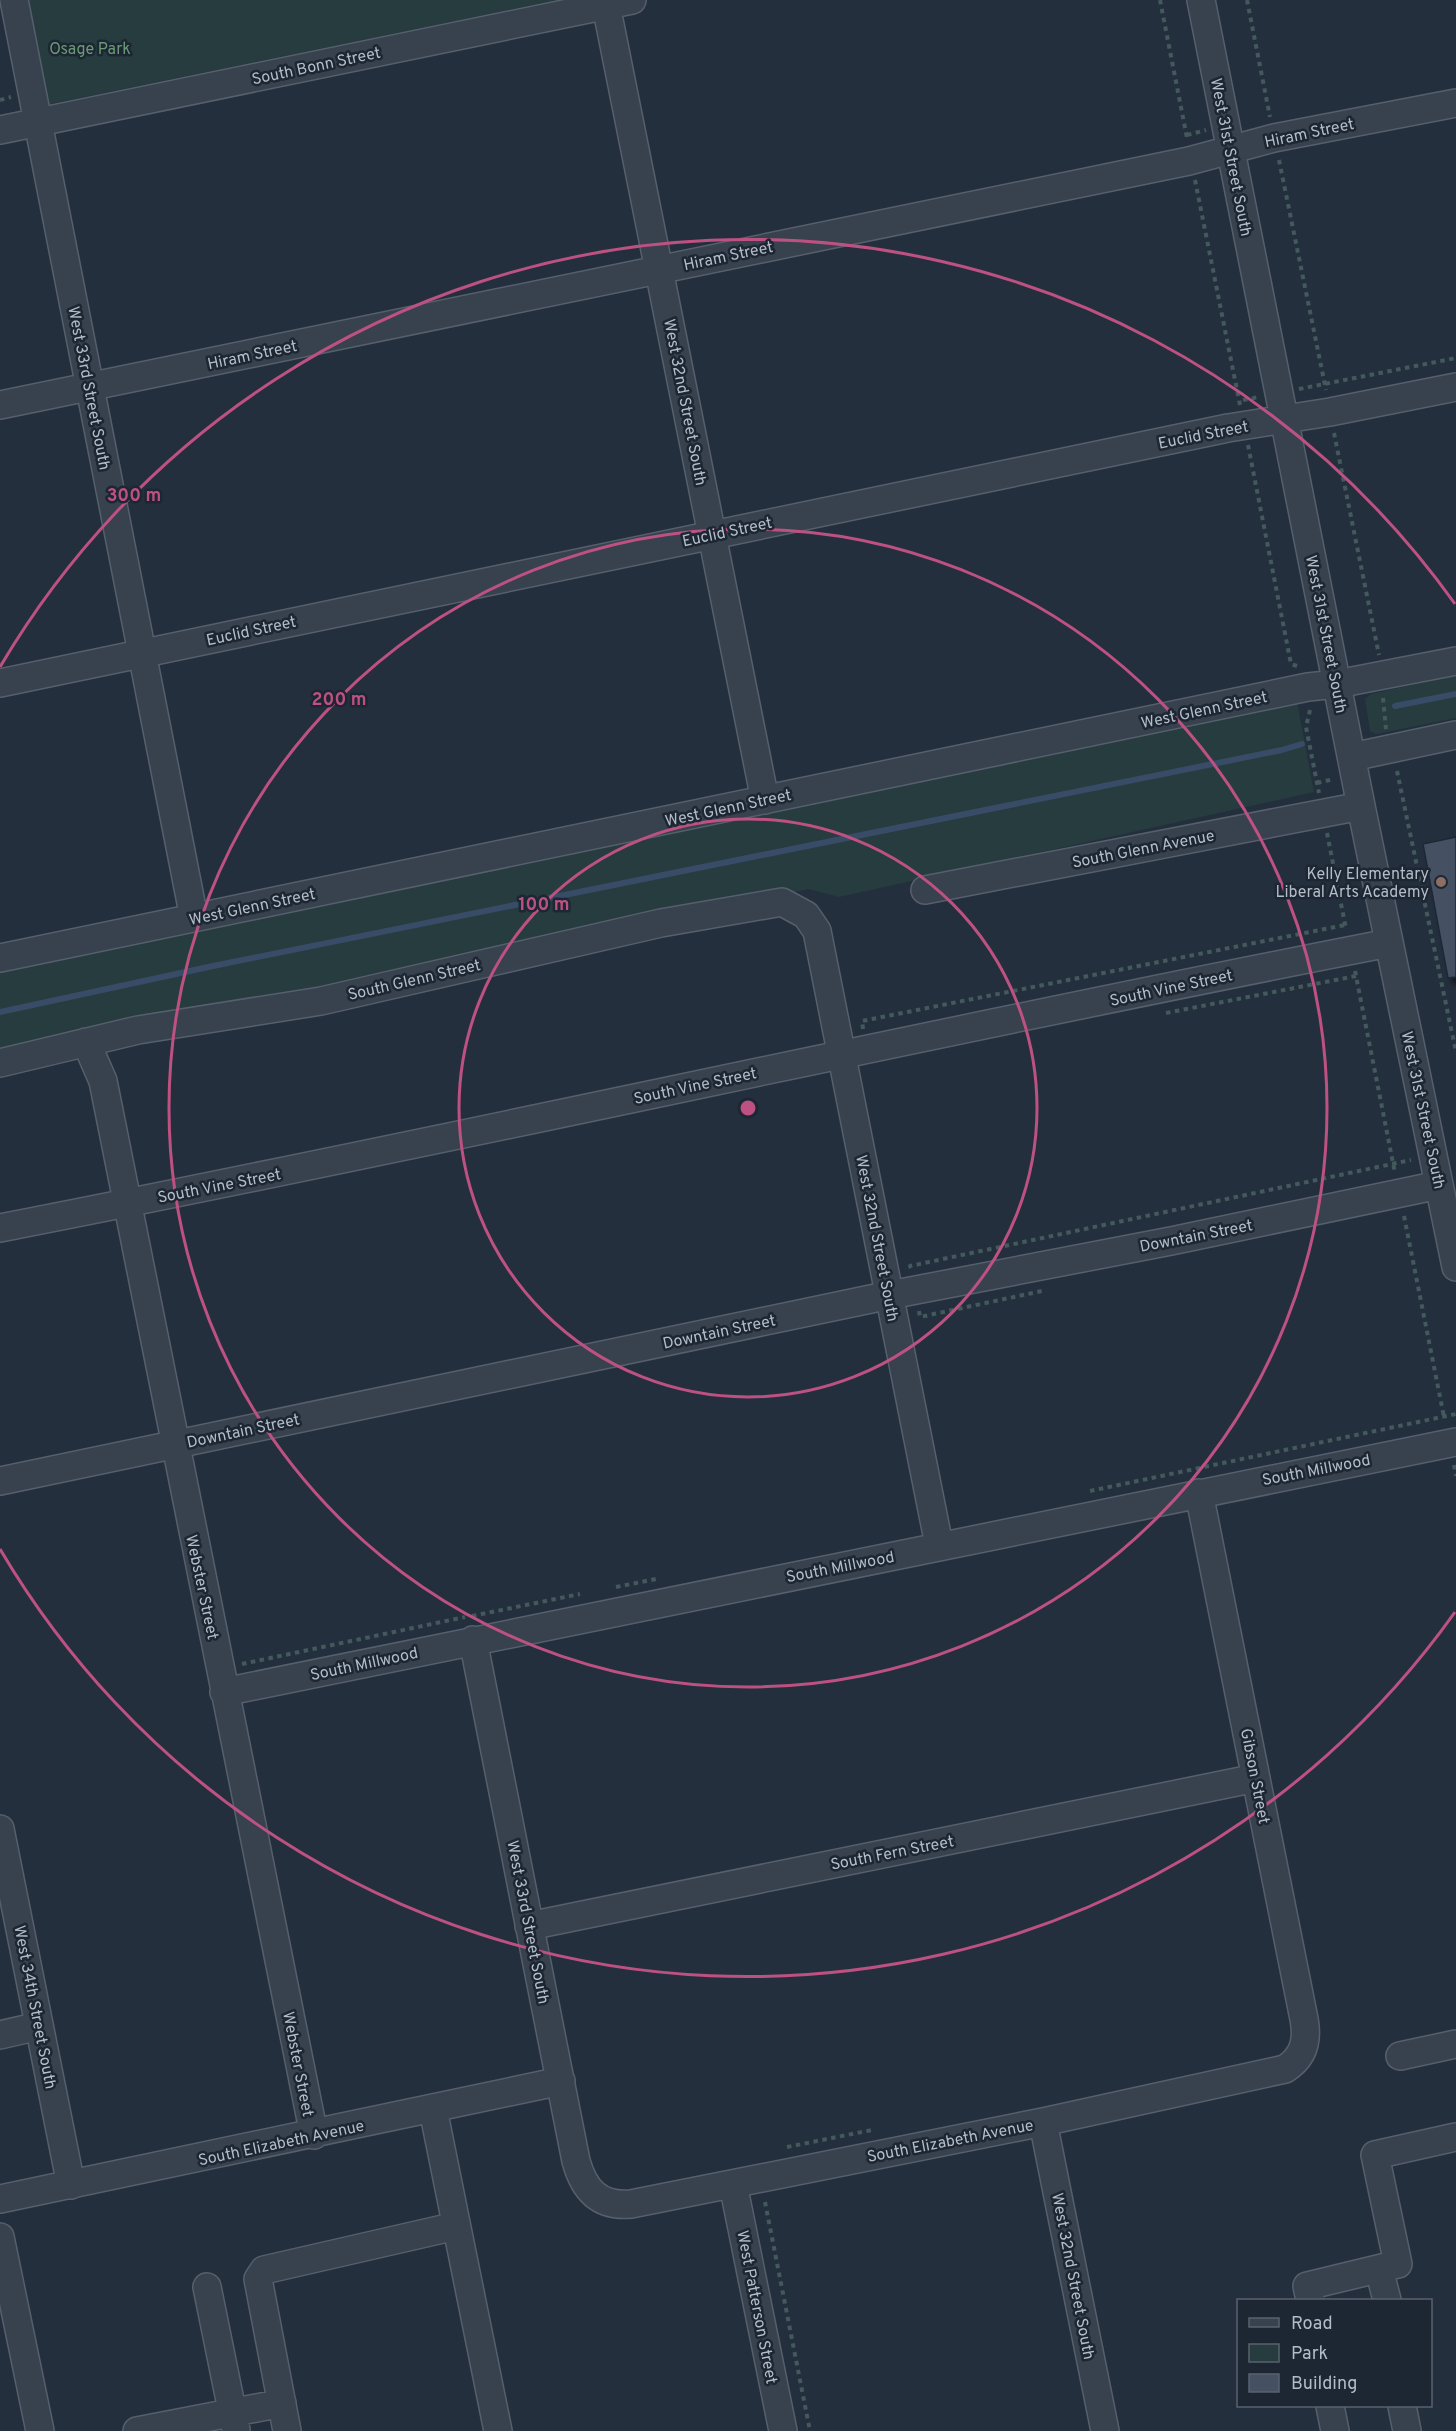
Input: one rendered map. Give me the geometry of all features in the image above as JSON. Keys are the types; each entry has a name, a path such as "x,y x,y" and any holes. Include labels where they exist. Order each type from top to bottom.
{"street":[{"name":"West 33rd Street South","path":"14,0 194,918"},
{"name":"West 31st Street South","path":"1200,0 1361,806 1456,1267"},
{"name":"South Bonn Street","path":"0,130 619,3"},
{"name":"West 32nd Street South","path":"619,3 659,269 765,800"},
{"name":"Hiram Street","path":"0,405 1189,161 1274,138 1456,103"},
{"name":"Euclid Street","path":"0,683 712,534 1242,413 1284,420 1456,387"},
{"name":"West Glenn Street","path":"0,958 1308,687 1337,684 1456,661"},
{"path":"1352,757 1456,735"},
{"name":"South Glenn Avenue","path":"925,890 1361,806"},
{"name":"South Glenn Street","path":"0,1063 86,1042 321,1001 661,923 782,902 806,915 817,931"},
{"name":"West 32nd Street South","path":"817,931 939,1545"},
{"name":"South Vine Street","path":"0,1228 283,1173 841,1054 1389,943"},
{"name":"Webster Street","path":"86,1042 103,1081 174,1445 314,2135"},
{"name":"Downtain Street","path":"0,1481 890,1295 1171,1241 1439,1185"},
{"name":"South Millwood","path":"224,1692 1199,1493 1453,1450"},
{"name":"Gibson Street","path":"1199,1493 1307,2034 1305,2046 1299,2058"},
{"name":"West 33rd Street South","path":"473,1640 580,2177 587,2189 597,2198"},
{"name":"South Fern Street","path":"529,1926 1256,1778"},
{"name":"West 34th Street South","path":"0,1829 71,2185"},
{"path":"0,2035 39,2026"},
{"path":"1400,2056 1456,2044"},
{"name":"South Elizabeth Avenue","path":"597,2198 606,2203 620,2205 733,2184 1043,2122 1285,2069 1299,2058"},
{"name":"South Elizabeth Avenue","path":"0,2199 314,2135 561,2081"},
{"path":"433,2109 498,2431"},
{"name":"West 32nd Street South","path":"1043,2122 1105,2431"},
{"path":"1310,2299 1307,2286 1398,2265 1375,2155 1456,2137"},
{"name":"West Patterson Street","path":"733,2184 783,2431"},
{"path":"287,2431 258,2279 264,2270 456,2226"},
{"path":"0,2238 40,2431"},
{"path":"1380,2269 1387,2299"},
{"path":"207,2287 235,2422"},
{"path":"137,2431 235,2422 282,2403"},
{"path":"1330,2407 1335,2431"},
{"path":"1402,2407 1407,2431"}],"path":[{"path":"1160,0 1189,161 1196,183 1291,664 1305,669 1311,703 1306,727 1453,1450"},
{"path":"0,100 13,97"},
{"path":"1242,413 1279,393 1456,358"},
{"path":"1396,765 1456,1052"},
{"path":"765,2202 810,2431"}],"green space":[{"name":"Osage Park","path":"24,0 557,0 45,105"},
{"path":"1456,675 1456,718 1376,734 1370,731 1365,699 1371,694"},
{"path":"1297,702 1314,792 839,897 808,889 102,1045 0,1059 0,968"}],"building":[{"path":"1456,837 1456,977 1448,978 1423,844"}],"waterway":[{"path":"1395,706 1456,694"},
{"path":"0,1012 213,966 1282,750 1302,744"}],"place":[{"name":"Kelly Elementary Liberal Arts Academy","path":"1441,882"}]}
